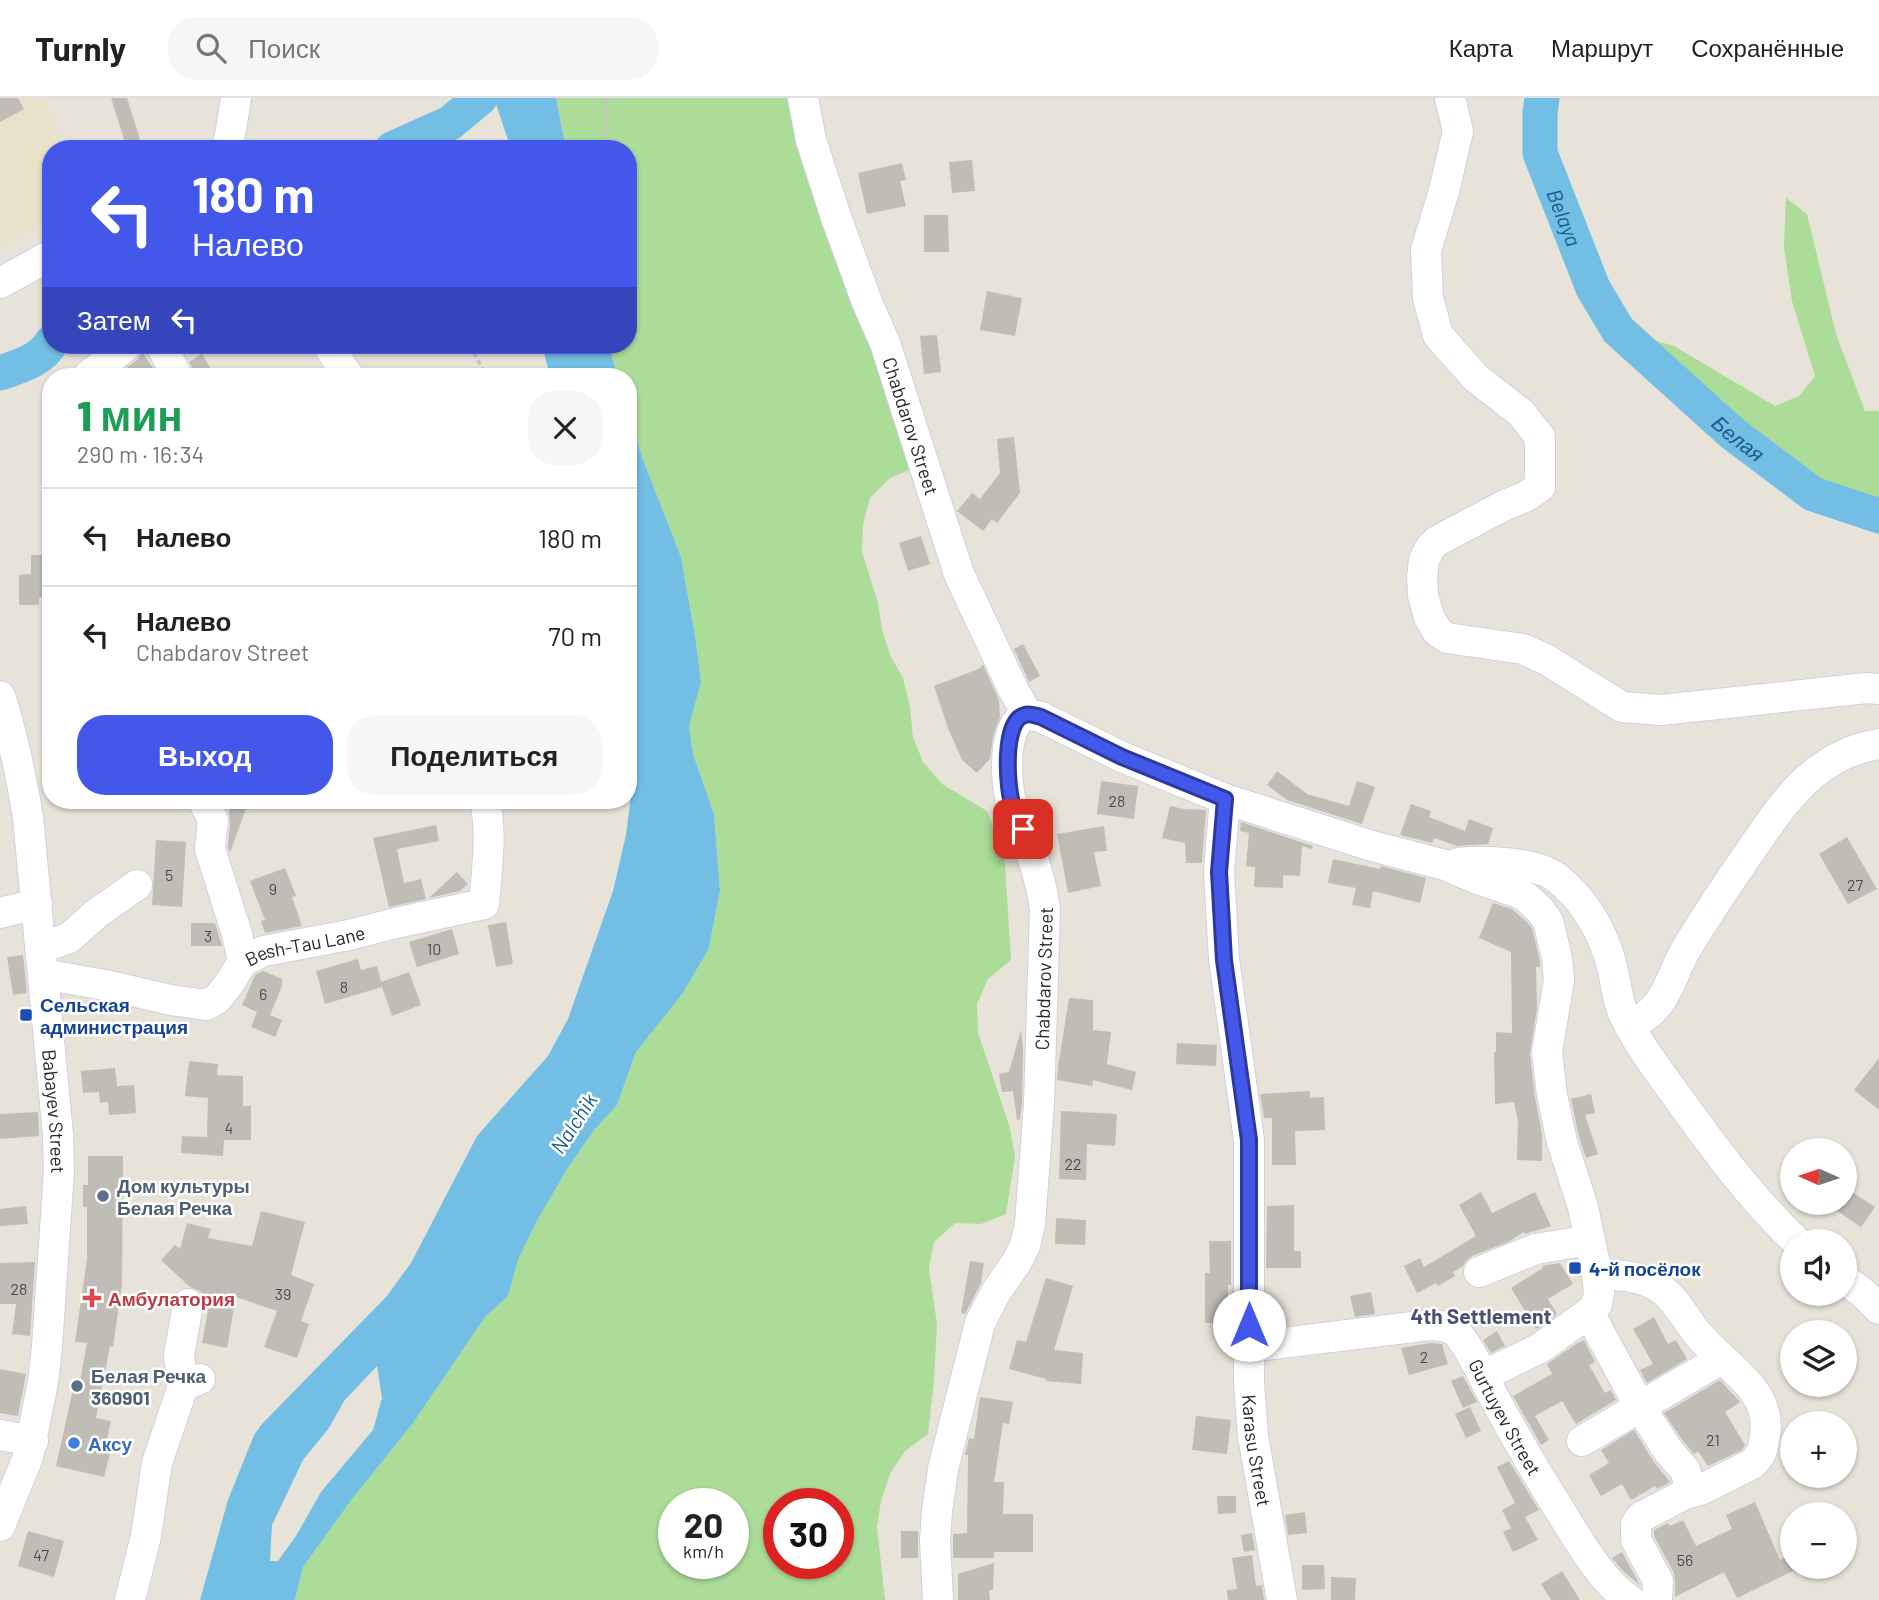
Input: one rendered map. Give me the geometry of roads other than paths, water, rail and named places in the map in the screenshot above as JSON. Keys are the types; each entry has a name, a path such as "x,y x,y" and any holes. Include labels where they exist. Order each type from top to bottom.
{"street":[{"path":"229,140 236,98"},
{"name":"Chabdarov Street","path":"803,98 811,140 837,220 885,343 959,574 1027,714 1020,716 1012,728 1008,743 1008,780 1012,804 1023,829 1045,910 1039,1104 1030,1224 1025,1246 980,1323 943,1469 936,1521 938,1600"},
{"path":"1450,98 1458,131 1426,250 1428,298 1438,335 1476,377 1521,413 1540,437 1540,487 1437,541 1430,548 1424,560 1423,594 1429,617 1437,631 1447,638 1523,649 1547,660 1622,707 1661,710 1867,688 1879,689"},
{"path":"0,283 42,260"},
{"path":"98,368 116,354"},
{"name":"Babayev Street","path":"0,696 13,735 28,817 58,1135 59,1171 47,1347 41,1394 33,1441 0,1526"},
{"path":"1027,714 1041,717 1122,757 1225,799 1372,846 1445,865 1519,892 1540,910 1548,921 1559,980 1547,1052 1552,1095 1562,1142 1583,1207 1599,1292 1597,1304 1589,1313 1540,1348 1483,1376"},
{"path":"1630,1024 1643,1019 1658,1006 1691,941 1770,821 1790,796 1821,767 1847,754 1879,744"},
{"name":"Karasu Street","path":"1225,799 1219,872 1224,960 1249,1140 1249,1383 1253,1436 1282,1600"},
{"path":"208,809 213,820 210,849 243,961"},
{"name":"Besh-Tau Lane","path":"42,961 110,986 206,1005 217,999 243,961 264,951 349,935 484,904 488,850 486,809"},
{"path":"1445,865 1469,862 1527,865 1554,876 1572,891 1590,916 1604,943 1623,1012 1656,1067 1738,1179 1784,1229"},
{"path":"42,961 96,914 137,885"},
{"path":"0,913 37,904"},
{"path":"1479,1272 1536,1249 1590,1240"},
{"path":"1597,1274 1635,1276 1658,1286 1721,1359 1735,1368 1761,1403 1768,1422 1764,1447 1759,1458 1752,1464 1700,1490 1685,1494 1642,1517 1636,1524 1636,1540 1658,1581 1657,1600"},
{"path":"1857,1289 1879,1309"},
{"path":"130,1600 146,1536 157,1463 191,1382 179,1356 188,1304"},
{"path":"1589,1313 1640,1407 1669,1452 1685,1471 1692,1491"},
{"name":"Gurtuyev Street","path":"1249,1347 1430,1325 1448,1328 1456,1333 1483,1376 1528,1461 1582,1547 1602,1573 1630,1600"},
{"path":"1582,1441 1721,1359"},
{"path":"0,1435 33,1441"}],"water":[{"path":"494,98 556,98 564,140 508,140"},
{"path":"544,354 611,354 615,368 548,368"},
{"name":"Nalchik","path":"637,441 681,557 695,635 701,682 689,726 693,754 714,814 720,890 709,948 683,993 636,1052 617,1105 595,1129 567,1169 538,1219 518,1260 508,1296 485,1317 413,1423 352,1499 303,1567 295,1600 200,1600 228,1500 254,1435 387,1296 411,1263 477,1136 548,1056 568,1019 613,891 629,809 637,809","holes":["377,1366 382,1398 373,1430 321,1492 278,1561 270,1561 272,1525 303,1460 329,1428 344,1401"]}],"waterway":[{"path":"412,140 450,123 480,98"},
{"name":"Белая","path":"1542,98 1540,153 1593,288 1618,330 1732,433 1813,494 1879,516"},
{"path":"0,373 42,354"}],"place":[{"name":"Сельская администрация","path":"26,1015"},
{"name":"Дом культуры Белая Речка","path":"103,1196"},
{"name":"4-й посёлок","path":"1575,1268"},
{"name":"Амбулатория","path":"92,1298"},
{"name":"Белая Речка 360901","path":"77,1386"},
{"name":"Аксу","path":"74,1443"}],"district":[{"name":"4th Settlement","path":"1481,1315"}],"water label":[{"name":"Belaya","path":"1566,217"}]}
